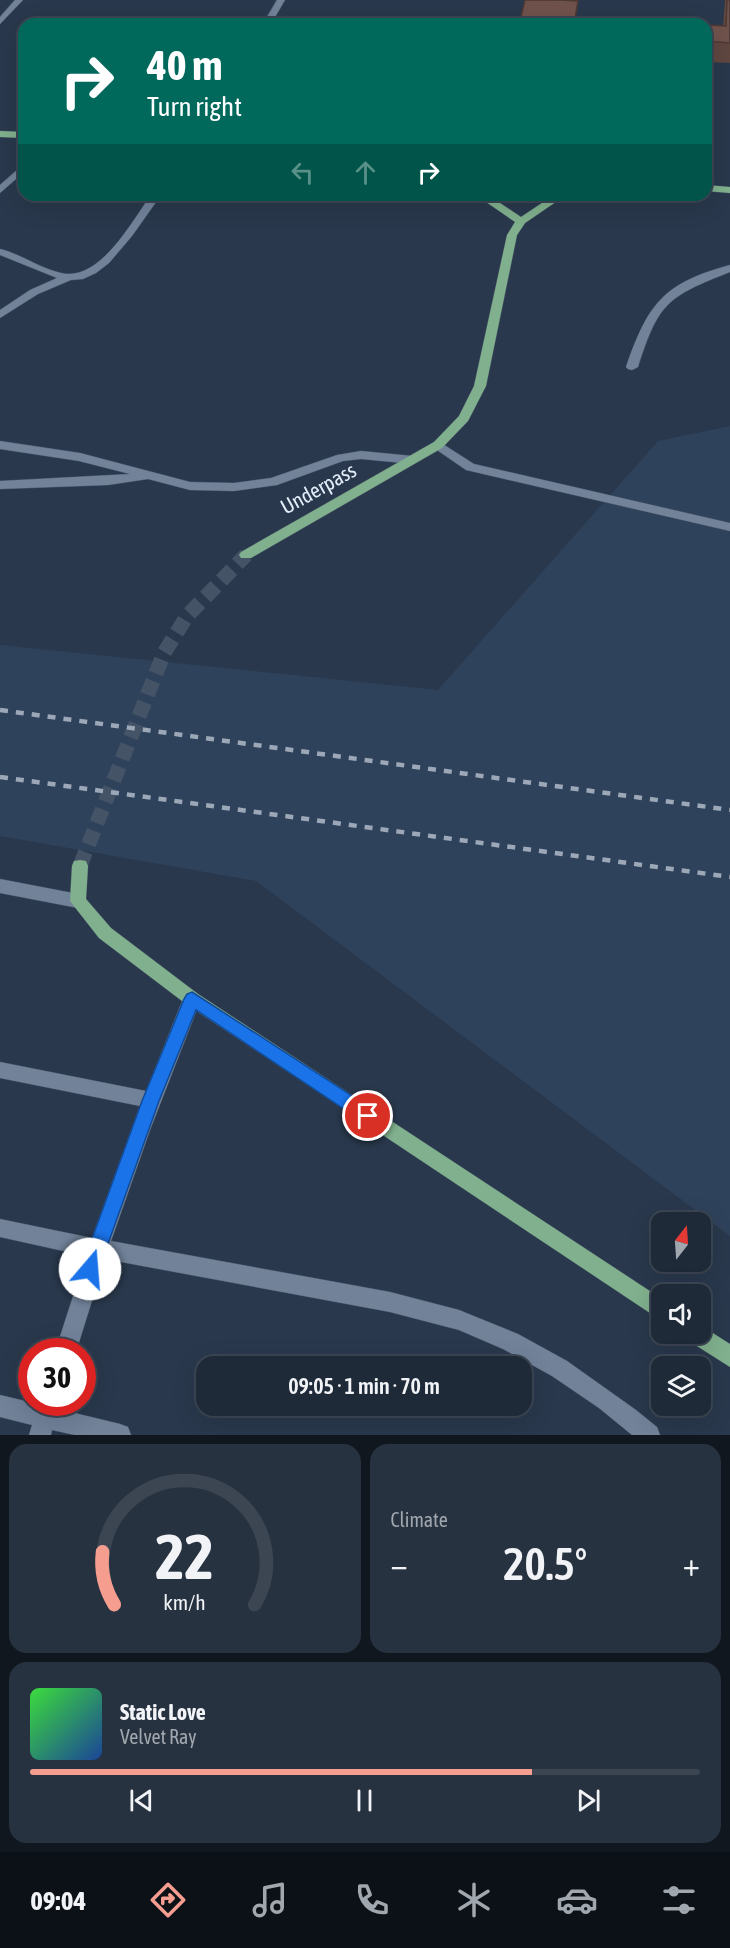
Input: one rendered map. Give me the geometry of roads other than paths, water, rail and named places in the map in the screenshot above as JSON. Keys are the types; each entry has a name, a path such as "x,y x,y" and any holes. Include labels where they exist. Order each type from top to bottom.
{"main road":[{"path":"0,134 18,135"},
{"path":"712,189 730,190"},
{"path":"490,201 521,221 552,201"},
{"name":"Underpass","path":"246,555 438,445 464,418 480,386 512,235 521,221"},
{"path":"80,866 78,902 105,933 192,999 651,1304"},
{"path":"711,1344 730,1356"}],"street":[{"path":"0,22 19,0"},
{"path":"270,18 281,0"},
{"path":"0,190 18,173"},
{"path":"0,315 34,292 67,278 83,275 109,259 152,201"},
{"path":"0,252 67,278"},
{"path":"632,367 645,326 664,299 683,286 730,268"},
{"path":"0,445 80,457 190,486 234,487 273,482 351,456 386,456 413,460"},
{"path":"438,445 470,467 497,475 730,526"},
{"path":"0,484 108,481 150,475"},
{"path":"0,885 78,902"},
{"path":"68,1338 96,1249 150,1101 192,999"},
{"path":"0,1070 150,1101"},
{"path":"0,1228 96,1249 382,1300 460,1321 533,1352 629,1417 649,1435"},
{"path":"0,1406 120,1435"}],"tunnel":[{"path":"80,866 164,653 187,616 246,555"}],"railway":[{"path":"0,710 730,810"},
{"path":"0,777 730,877"}]}
